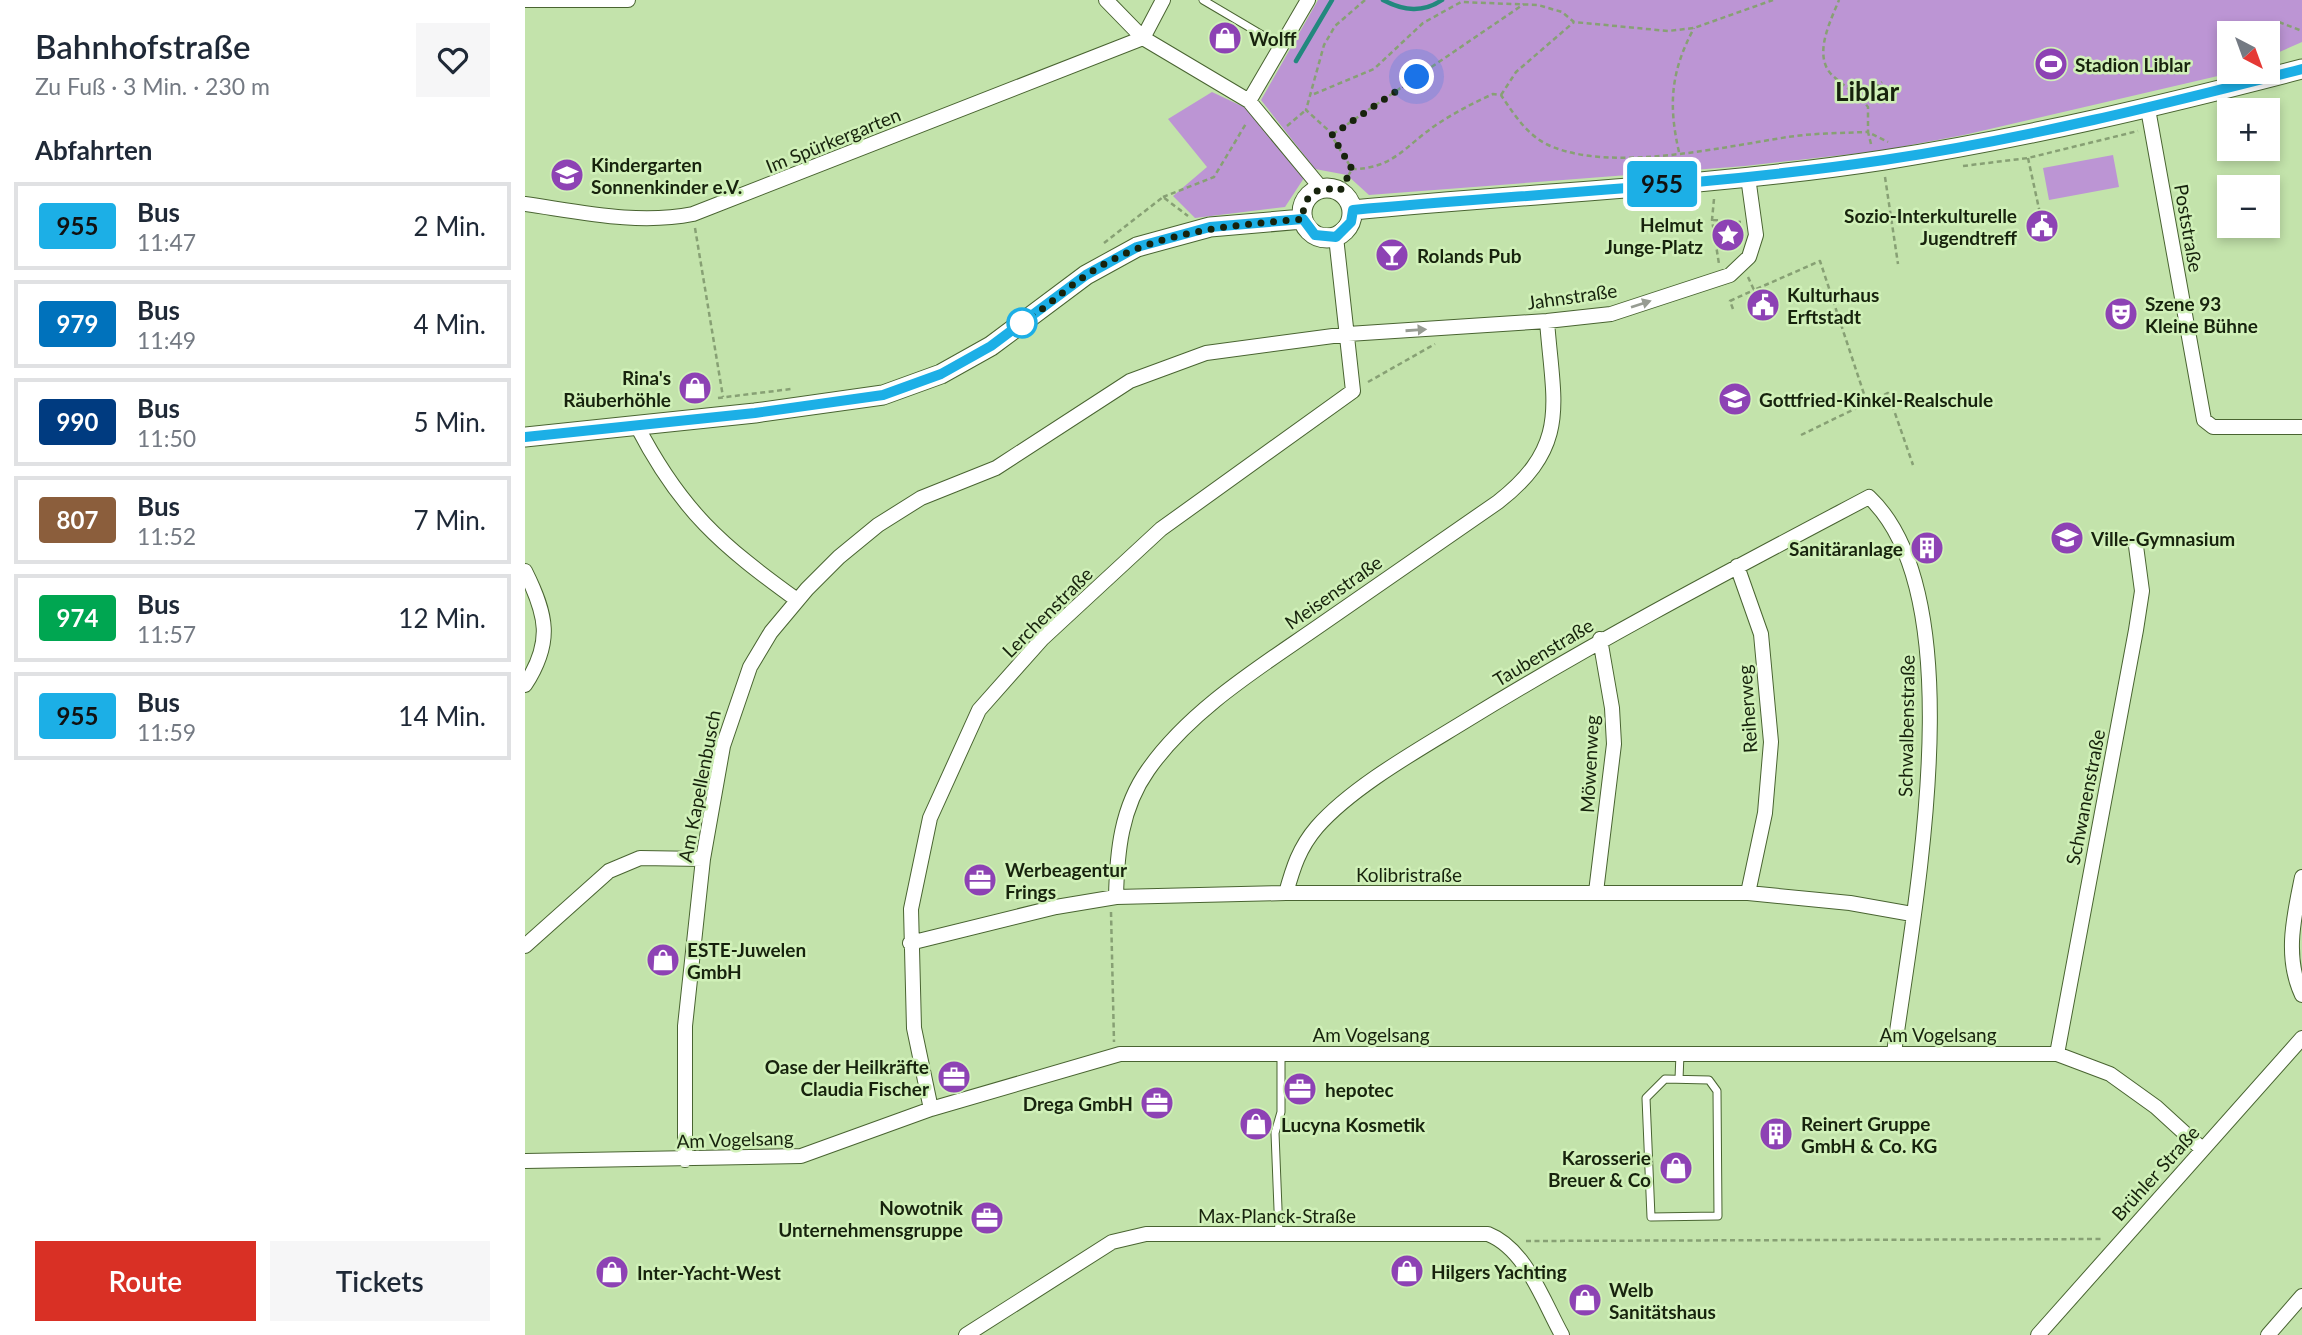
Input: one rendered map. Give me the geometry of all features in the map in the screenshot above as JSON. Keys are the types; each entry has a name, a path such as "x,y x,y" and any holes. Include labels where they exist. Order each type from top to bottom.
{"street":[{"path":"525,0 628,0"},
{"path":"1105,0 1143,38 1252,104 1276,134 1331,190 1350,201 1353,210 1351,222 1336,237"},
{"path":"1143,38 1163,0"},
{"path":"1252,104 1308,0"},
{"name":"Im Spürkergarten","path":"525,204 627,218 669,219 693,214 1143,38"},
{"path":"1353,210 1748,177 1884,160 2148,109 2302,69"},
{"name":"Poststraße","path":"2148,109 2204,420 2213,427 2302,426"},
{"path":"1741,265 1749,257 1756,234 1748,177"},
{"path":"1331,190 1308,196 1302,209 1303,219 1315,235 1336,237"},
{"path":"525,437 637,426 883,395 941,374 991,346 1086,275 1137,247 1210,227 1303,219"},
{"path":"1336,237 1353,391"},
{"name":"Jahnstraße","path":"1348,334 1547,321 1611,314 1730,275 1741,265"},
{"name":"Meisenstraße","path":"1116,897 1117,853 1125,817 1148,771 1165,749 1190,724 1251,675 1499,502 1535,468 1552,435 1554,415 1547,321"},
{"name":"Am Kapellenbusch","path":"685,1160 685,1027 703,859 723,746 733,712 750,667 771,632 797,600 839,557 878,525 921,499 996,468 1130,381 1206,353 1348,334"},
{"name":"Lerchenstraße","path":"931,1109 913,1028 911,909 930,818 979,710 1042,639 1161,529 1353,391"},
{"path":"637,426 661,471 692,512 731,552 797,600"},
{"name":"Taubenstraße","path":"1286,893 1296,856 1317,827 1339,807 1408,757 1600,639 1869,496"},
{"name":"Schwalbenstraße","path":"1869,496 1882,509 1910,565 1923,613 1928,667 1929,771 1894,1053"},
{"name":"Schwanenstraße","path":"2057,1054 2136,630 2142,591 2136,546"},
{"name":"Reiherweg","path":"1737,566 1761,634 1771,742 1765,813 1748,893"},
{"path":"525,571 542,604 545,637 537,667 525,685"},
{"name":"Möwenweg","path":"1596,892 1613,744 1612,708 1600,639"},
{"path":"525,946 609,871 639,858 703,859"},
{"path":"2302,877 2291,931 2295,980 2302,995"},
{"name":"Kolibristraße","path":"910,943 1056,907 1116,897 1286,893 1748,893 1850,903 1912,914"},
{"name":"Brühler Straße","path":"2038,1335 2302,1038"},
{"name":"Am Vogelsang","path":"525,1161 801,1156 931,1109 1120,1054 2057,1054 2110,1074 2156,1107 2202,1149"},
{"name":"Max-Planck-Straße","path":"966,1335 1112,1241 1146,1234 1488,1234 1506,1241"},
{"path":"1506,1241 1562,1335"},
{"path":"2268,1335 2302,1296"}],"lane":[{"path":"1203,0 1281,46"},
{"path":"1279,1234 1275,1133 1281,1112 1281,1053"},
{"path":"1679,1079 1680,1053"},
{"path":"1665,1079 1679,1079 1709,1080 1717,1091 1718,1216 1651,1217 1646,1098 1665,1079"}],"path":[{"path":"1276,134 1306,110 1312,96 1316,66 1324,45 1335,26 1365,0"},
{"path":"1749,0 1749,6"},
{"path":"1312,96 1374,69 1423,23 1462,1 1538,5 1562,12 1574,22 1668,31 1694,28 1749,6 1773,0"},
{"path":"1833,0 1838,2 1826,35 1825,64 1830,73 1862,99 1870,114 1868,132 1871,142"},
{"path":"1332,135 1524,4"},
{"path":"1501,95 1516,72 1574,22"},
{"path":"2280,22 2302,31"},
{"path":"1679,152 1672,122 1677,60 1694,28"},
{"path":"1862,99 1882,82"},
{"path":"1331,190 1352,169 1372,169 1404,153 1434,127 1493,94 1501,95 1519,122 1536,139 1554,148 1607,157 1679,152 1788,137 1868,132"},
{"path":"1095,250 1163,197 1214,177 1252,104"},
{"path":"1306,110 1332,135 1352,169"},
{"path":"2028,158 2041,218"},
{"path":"1885,176 1898,264"},
{"path":"1714,196 1712,220 1717,249"},
{"path":"1163,197 1195,220"},
{"path":"693,214 723,397"},
{"path":"1712,220 1755,222"},
{"path":"1714,238 1733,237 1732,221"},
{"path":"1733,309 1730,301 1820,261 1867,403"},
{"path":"1741,265 1754,290"},
{"path":"1353,391 1466,327"},
{"path":"710,399 801,387"},
{"path":"1801,435 1888,393 1913,465"},
{"path":"1116,897 1111,910 1114,1044 1120,1054"},
{"path":"1506,1241 2121,1239"}],"shaded area":[{"path":"1318,0 2302,0 2302,42 2280,52 2280,21 2217,21 2217,76 1964,135 1879,151 1745,166 1369,195 1347,175 1315,169 1261,100"},
{"path":"1212,92 1248,109 1304,178 1285,207 1195,218 1173,196 1207,167 1168,119"},
{"path":"2113,155 2119,187 2049,200 2043,168"}],"waterway":[{"path":"1296,61 1332,0"},
{"path":"1383,0 1413,9 1428,7 1442,0"}],"bus line":[{"name":"955","path":"525,437 755,413 883,395 941,374 991,346 1086,275 1137,247 1210,227 1303,219 1307,228 1315,235 1324,238 1336,237 1344,232 1351,222 1353,210 1748,177 1884,160 2148,109 2302,69"}],"place":[{"name":"Wolff","path":"1225,38"},
{"name":"Stadion Liblar","path":"2051,64"},
{"name":"Kindergarten Sonnenkinder e.V.","path":"567,175"},
{"name":"Sozio-Interkulturelle Jugendtreff","path":"2042,226"},
{"name":"Helmut Junge-Platz","path":"1728,235"},
{"name":"Rolands Pub","path":"1392,255"},
{"name":"Kulturhaus Erftstadt","path":"1763,305"},
{"name":"Szene 93 Kleine Bühne","path":"2121,314"},
{"name":"Rina's Räuberhöhle","path":"695,388"},
{"name":"Gottfried-Kinkel-Realschule","path":"1735,399"},
{"name":"Ville-Gymnasium","path":"2067,538"},
{"name":"Sanitäranlage","path":"1927,548"},
{"name":"Werbeagentur Frings","path":"980,880"},
{"name":"ESTE-Juwelen GmbH","path":"663,960"},
{"name":"Oase der Heilkräfte Claudia Fischer","path":"954,1077"},
{"name":"hepotec","path":"1300,1089"},
{"name":"Drega GmbH","path":"1157,1103"},
{"name":"Lucyna Kosmetik","path":"1256,1124"},
{"name":"Reinert Gruppe GmbH & Co. KG","path":"1776,1134"},
{"name":"Karosserie Breuer & Co","path":"1676,1168"},
{"name":"Nowotnik Unternehmensgruppe","path":"987,1218"},
{"name":"Hilgers Yachting","path":"1407,1271"},
{"name":"Inter-Yacht-West","path":"612,1272"},
{"name":"Welb Sanitätshaus","path":"1585,1300"}],"district":[{"name":"Liblar","path":"1867,91"}],"route":[{"path":"1022,323 1086,275 1137,247 1210,227 1303,219 1302,209 1308,196 1321,188 1329,187 1340,191 1352,169 1332,135 1417,77"}]}
